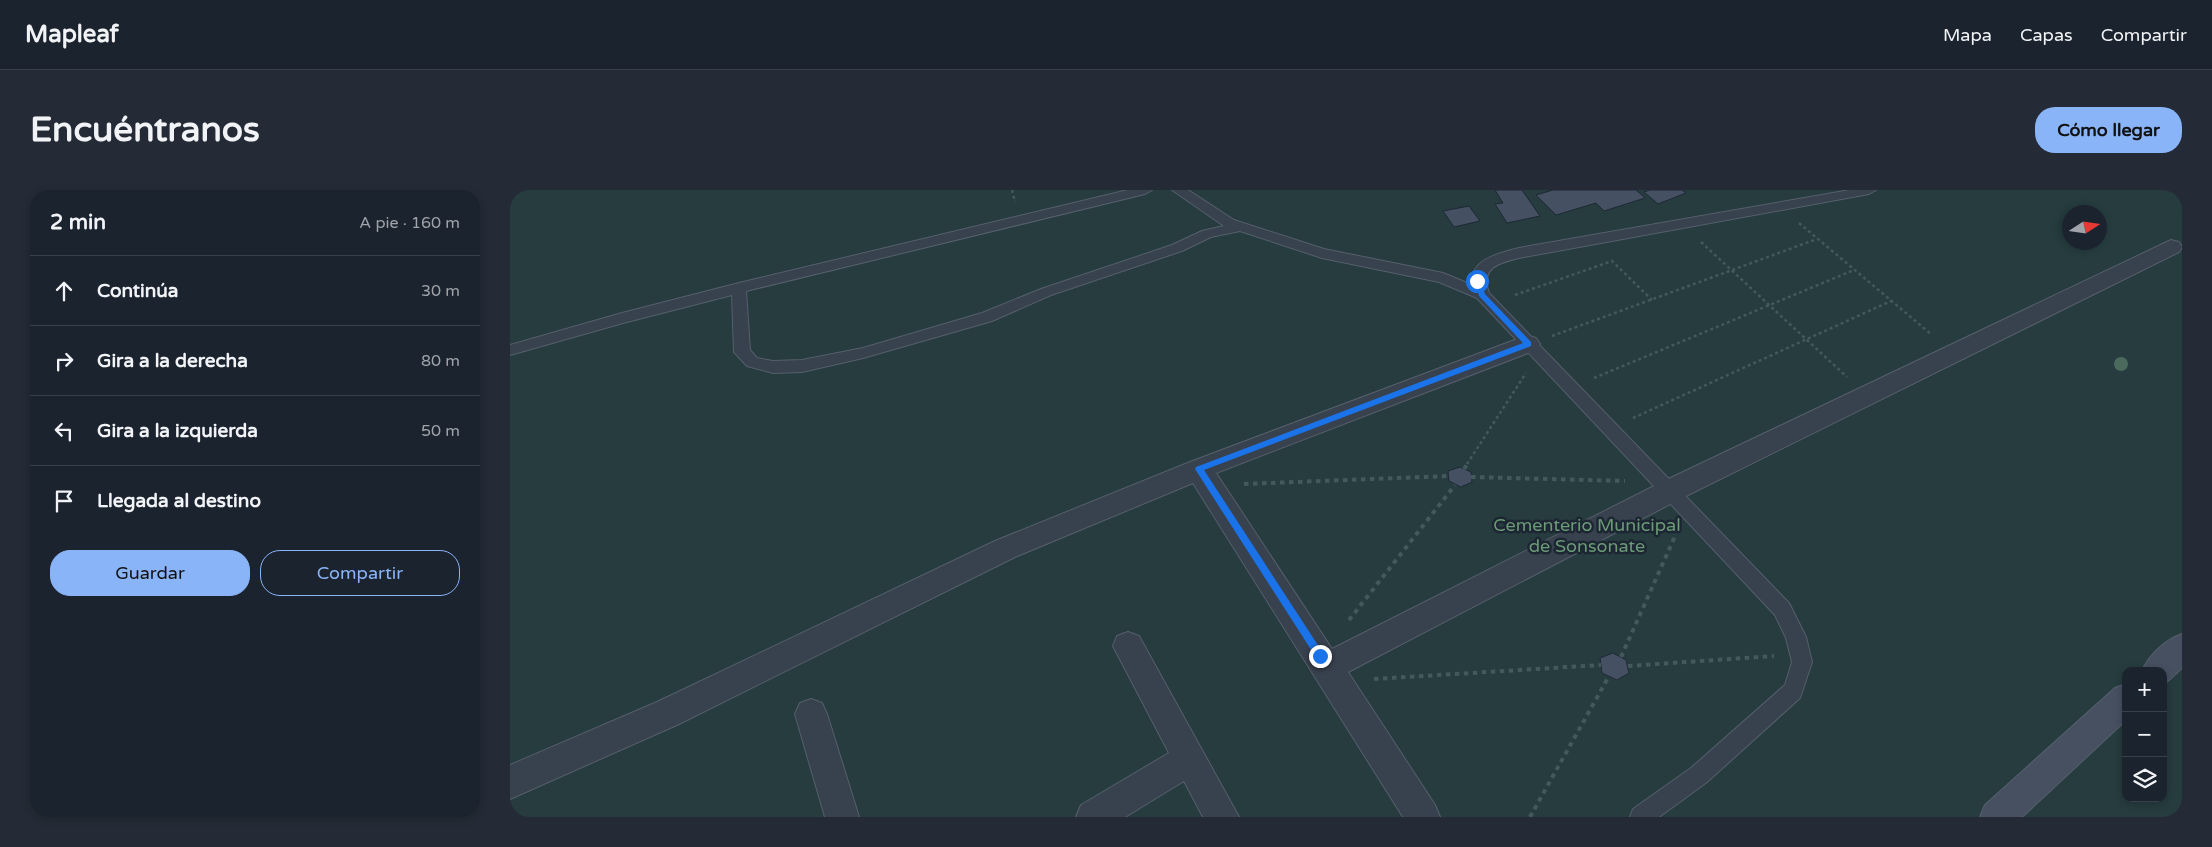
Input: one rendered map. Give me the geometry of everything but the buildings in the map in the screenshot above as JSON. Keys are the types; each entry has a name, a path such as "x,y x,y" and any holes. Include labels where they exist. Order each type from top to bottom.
{"main road":[{"path":"2161,667 2182,648"},
{"path":"1997,817 2122,703"}],"street":[{"path":"1328,668 1867,395 2171,247"},
{"path":"510,782 668,712 1005,550 1204,477 1533,349"},
{"path":"1204,477 1423,817"},
{"path":"1128,646 1222,817"},
{"path":"811,714 842,817"},
{"path":"1093,817 1190,759"}],"lane":[{"path":"510,350 622,318 739,288 1145,190"},
{"path":"1179,190 1229,223 1322,253 1443,278 1486,299"},
{"path":"1641,817 1699,775 1793,691 1802,662 1796,637 1782,609 1486,299 1477,281 1480,270 1491,262 1526,252 1782,208 1869,190"},
{"path":"739,288 742,352 752,362 773,367 802,366 863,353 987,317 1062,286 1177,248 1207,234 1239,226"}],"path":[{"path":"1782,208 1953,353"},
{"path":"1682,224 1867,395"},
{"path":"1464,469 1533,349 1652,300 1817,239"},
{"path":"1486,299 1612,261 1652,300"},
{"path":"1570,387 1854,270"},
{"path":"1609,428 1891,301"},
{"path":"1204,477 1448,476"},
{"path":"1471,477 1673,494 1620,657"},
{"path":"1328,668 1455,485"},
{"path":"1628,666 1800,654"},
{"path":"1328,668 1601,665"},
{"path":"1530,817 1609,676"}],"green space":[{"name":"Cementerio Municipal de Sonsonate","path":"510,190 2182,190 2182,817 510,817"}],"route":[{"path":"1320,656 1199,469 1528,344 1482,295 1477,281"}]}
